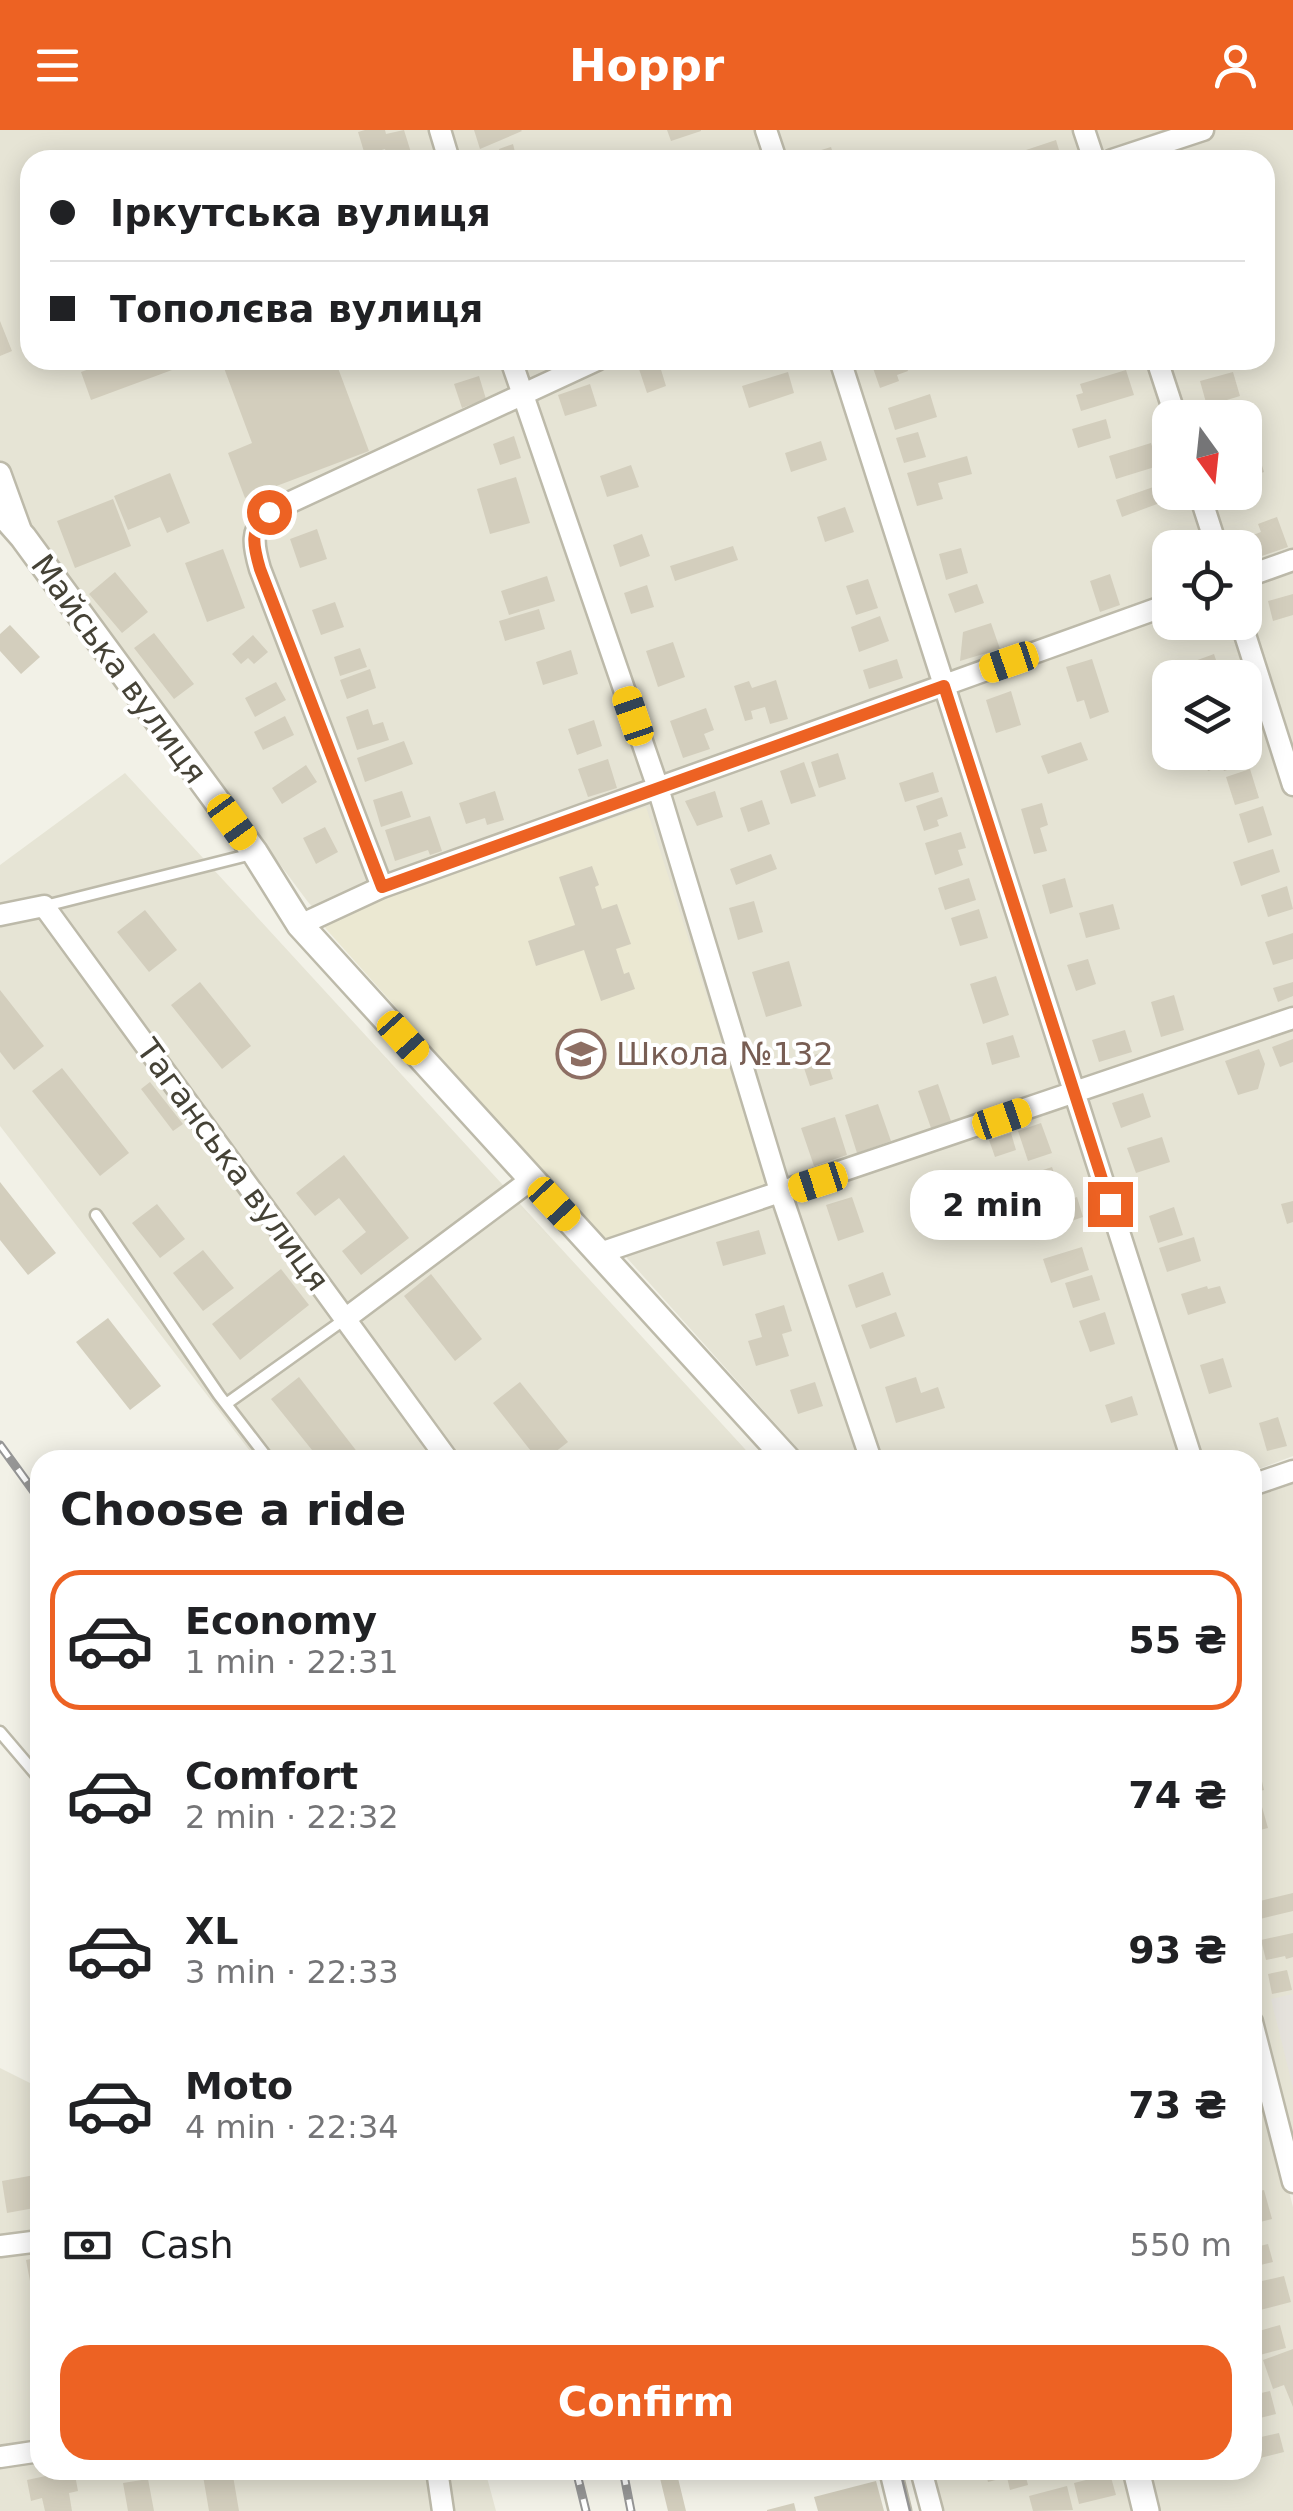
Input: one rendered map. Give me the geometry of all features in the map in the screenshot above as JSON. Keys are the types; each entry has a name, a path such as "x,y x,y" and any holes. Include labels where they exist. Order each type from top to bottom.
{"street":[{"path":"1142,150 1203,130"},
{"path":"514,370 658,788 781,1194 868,1450"},
{"path":"382,887 260,569 253,544 254,531 269,512 573,370"},
{"path":"843,370 1189,1450"},
{"path":"1161,370 1170,400"},
{"path":"0,473 23,537"},
{"name":"Майська вулиця","path":"0,511 255,853 300,924 779,1450"},
{"path":"1262,571 1293,560"},
{"path":"300,924 382,887 1152,611"},
{"path":"1247,640 1293,785"},
{"path":"0,915 44,906"},
{"name":"Таганська вулиця","path":"44,906 441,1450"},
{"path":"600,1253 1293,1018"},
{"path":"344,1319 532,1179"},
{"path":"1262,1482 1293,1471"},
{"path":"1262,2061 1293,2182"},
{"path":"0,2246 30,2242"},
{"path":"0,2457 30,2452"},
{"path":"438,2480 443,2511"},
{"path":"892,2480 900,2511"},
{"path":"924,2480 932,2511"},
{"path":"1138,2480 1146,2511"}],"lane":[{"path":"44,906 255,853"},
{"path":"96,1214 261,1450"},
{"path":"226,1404 344,1319"},
{"path":"0,1732 30,1767"}],"shaded area":[{"path":"0,130 1293,130 1293,1456 1262,1468 1262,1450 799,1450 308,902 0,490"},
{"path":"125,773 746,1450 249,1450 0,1126 0,865"},
{"name":"Школа №132","path":"646,807 768,1187 605,1242 319,921"},
{"path":"1293,1484 1293,2139 1262,2017 1262,1495"},
{"path":"1293,1994 1293,2088 1271,1999"},
{"path":"0,2068 30,2083 30,2480 488,2480 496,2511 0,2511"},
{"path":"1262,2085 1293,2207 1293,2511 1154,2511 1146,2480 1262,2480"},
{"path":"928,2480 1123,2480 1131,2511 936,2511"}],"building":[{"path":"385,130 386,134 404,130 410,150 363,150 358,132"},
{"path":"474,130 521,130 522,131 480,149"},
{"path":"667,130 701,130 701,131 671,141"},
{"path":"1056,140 1059,150 1026,150"},
{"path":"0,321 12,351 0,356"},
{"path":"86,370 172,370 91,400 81,372"},
{"path":"225,370 339,370 369,451 245,498 228,453 252,443"},
{"path":"639,370 661,370 666,386 647,393"},
{"path":"874,370 908,370 897,375 899,381 880,388"},
{"path":"1126,370 1134,395 1081,411 1076,395 1083,393 1080,384"},
{"path":"788,372 794,393 749,408 742,386"},
{"path":"1233,372 1240,396 1205,400 1200,381"},
{"path":"479,376 486,399 462,408 454,384"},
{"path":"590,384 597,406 565,416 558,395"},
{"path":"930,394 937,417 895,430 888,408"},
{"path":"1106,419 1111,438 1078,448 1072,429"},
{"path":"918,432 926,457 904,463 896,438"},
{"path":"514,436 521,458 500,465 493,444"},
{"path":"821,441 827,460 791,472 785,453"},
{"path":"1151,443 1152,468 1116,479 1109,456"},
{"path":"967,456 972,474 938,483 943,499 917,506 907,473"},
{"path":"631,465 639,487 607,497 600,476"},
{"path":"170,473 190,523 167,533 160,517 128,530 114,496"},
{"path":"516,477 530,523 490,534 477,489"},
{"path":"1152,487 1152,506 1122,517 1116,500"},
{"path":"113,499 131,546 75,568 57,521"},
{"path":"845,507 854,532 825,542 817,517"},
{"path":"1277,517 1288,547 1262,556 1262,530 1258,524"},
{"path":"317,529 327,559 300,568 290,539"},
{"path":"642,534 650,556 620,567 613,545"},
{"path":"733,546 738,560 675,581 670,566"},
{"path":"961,548 968,573 946,580 939,554"},
{"path":"223,549 245,608 207,622 185,563"},
{"path":"115,572 148,612 122,633 89,594"},
{"path":"1110,574 1120,605 1100,612 1090,581"},
{"path":"547,576 555,601 509,615 501,591"},
{"path":"868,579 878,608 856,615 846,586"},
{"path":"977,584 984,603 955,613 948,594"},
{"path":"647,585 654,607 631,614 624,593"},
{"path":"1293,594 1293,615 1273,621 1268,601"},
{"path":"335,602 344,627 321,635 312,610"},
{"path":"539,609 545,629 505,641 499,621"},
{"path":"880,616 889,641 859,652 851,627"},
{"path":"991,623 1000,649 960,661 963,632"},
{"path":"10,625 40,657 21,674 0,651 0,634"},
{"path":"154,633 194,684 174,699 134,648"},
{"path":"253,635 268,652 254,664 248,658 241,664 232,654"},
{"path":"673,642 685,677 658,687 646,651"},
{"path":"360,648 367,667 340,676 334,657"},
{"path":"571,650 578,674 543,685 536,662"},
{"path":"897,659 903,678 869,689 863,670"},
{"path":"1092,659 1109,712 1090,719 1084,700 1077,702 1066,667"},
{"path":"370,669 376,688 347,699 340,680"},
{"path":"776,680 788,719 770,724 765,707 751,711 753,719 745,721 734,686 749,681 752,688"},
{"path":"276,682 286,700 255,717 245,698"},
{"path":"1011,691 1021,725 996,733 986,700"},
{"path":"706,708 714,730 704,734 710,749 683,758 670,721"},
{"path":"368,709 373,725 383,722 389,740 357,750 346,717"},
{"path":"285,716 294,735 263,750 254,732"},
{"path":"594,720 602,746 577,755 568,729"},
{"path":"404,741 413,764 365,782 357,758"},
{"path":"1081,742 1088,760 1048,774 1041,756"},
{"path":"838,753 846,779 819,788 811,762"},
{"path":"608,759 617,788 588,797 578,769"},
{"path":"804,762 816,796 791,804 780,771"},
{"path":"306,765 317,782 282,804 272,788"},
{"path":"1250,770 1259,798 1235,805 1226,777"},
{"path":"933,772 939,792 905,802 899,783"},
{"path":"402,791 411,817 381,827 373,800"},
{"path":"495,791 504,820 487,825 485,818 466,824 459,803"},
{"path":"715,791 723,817 697,826 685,801"},
{"path":"942,797 948,816 937,820 939,826 924,831 916,806"},
{"path":"762,800 770,824 748,832 740,808"},
{"path":"1042,803 1048,825 1040,828 1047,851 1034,854 1021,809"},
{"path":"1263,806 1272,835 1248,843 1239,814"},
{"path":"430,816 442,851 430,855 428,850 395,861 385,830"},
{"path":"325,827 338,852 316,864 303,838"},
{"path":"961,832 966,848 958,850 963,865 935,875 925,843"},
{"path":"1273,849 1280,872 1241,886 1233,862"},
{"path":"771,854 777,869 736,885 730,869"},
{"path":"592,866 602,909 617,904 631,944 616,949 624,974 629,972 635,989 601,1001 584,950 536,966 528,941 575,925 559,877"},
{"path":"969,878 976,900 945,910 938,888"},
{"path":"1065,878 1073,907 1050,914 1042,885"},
{"path":"1287,886 1293,909 1268,917 1261,895"},
{"path":"754,901 763,932 738,940 729,908"},
{"path":"1113,904 1120,929 1086,938 1079,913"},
{"path":"979,909 988,938 960,946 951,918"},
{"path":"145,910 177,950 149,972 117,932"},
{"path":"1293,933 1293,959 1273,965 1265,942"},
{"path":"1088,959 1096,984 1076,991 1067,965"},
{"path":"789,961 802,1006 766,1017 752,972"},
{"path":"996,976 1009,1015 983,1024 970,984"},
{"path":"200,982 251,1046 222,1069 171,1005"},
{"path":"1293,982 1293,996 1278,1002 1273,988"},
{"path":"0,990 44,1046 14,1070 0,1052"},
{"path":"1174,995 1184,1030 1161,1037 1151,1002"},
{"path":"1125,1030 1132,1052 1099,1062 1092,1040"},
{"path":"1013,1035 1020,1057 992,1065 986,1043"},
{"path":"1293,1039 1293,1062 1280,1067 1272,1047"},
{"path":"1259,1049 1265,1064 1258,1089 1238,1095 1225,1061"},
{"path":"824,1052 833,1079 810,1086 801,1059"},
{"path":"62,1068 129,1153 100,1176 32,1091"},
{"path":"150,1082 183,1124 173,1131 141,1089"},
{"path":"938,1084 951,1121 931,1128 918,1091"},
{"path":"1143,1093 1151,1117 1121,1128 1112,1103"},
{"path":"878,1104 891,1141 857,1153 845,1115"},
{"path":"835,1117 847,1155 814,1166 801,1128"},
{"path":"1041,1123 1052,1153 1028,1161 1018,1131"},
{"path":"1011,1133 1016,1150 995,1157 989,1140"},
{"path":"1162,1137 1170,1162 1136,1173 1127,1148"},
{"path":"344,1155 409,1238 361,1275 342,1251 366,1232 339,1198 315,1216 296,1193"},
{"path":"1052,1167 1059,1187 1032,1197 1025,1176"},
{"path":"0,1182 56,1253 28,1275 0,1240"},
{"path":"852,1197 864,1232 838,1241 826,1205"},
{"path":"1077,1197 1083,1217 1048,1229 1041,1209"},
{"path":"1293,1201 1293,1222 1287,1224 1281,1204"},
{"path":"157,1204 185,1239 160,1258 132,1223"},
{"path":"1174,1207 1183,1235 1158,1243 1149,1216"},
{"path":"759,1230 766,1254 723,1266 716,1242"},
{"path":"1194,1237 1201,1261 1167,1272 1159,1248"},
{"path":"1082,1247 1089,1270 1051,1283 1043,1259"},
{"path":"203,1250 234,1288 203,1311 173,1273"},
{"path":"281,1269 309,1305 240,1360 212,1324"},
{"path":"883,1272 891,1295 856,1308 848,1285"},
{"path":"431,1274 482,1339 455,1361 404,1296"},
{"path":"1092,1275 1100,1300 1073,1308 1065,1283"},
{"path":"1220,1286 1226,1303 1188,1315 1181,1294"},
{"path":"784,1305 792,1331 782,1334 789,1356 756,1366 748,1341 762,1337 755,1314"},
{"path":"896,1312 905,1336 870,1349 861,1325"},
{"path":"1105,1312 1115,1344 1090,1352 1079,1321"},
{"path":"108,1318 161,1386 130,1410 76,1342"},
{"path":"1223,1358 1232,1387 1209,1394 1200,1365"},
{"path":"299,1377 356,1450 312,1450 271,1399"},
{"path":"916,1377 921,1393 938,1387 945,1408 896,1423 885,1387"},
{"path":"520,1382 568,1442 558,1450 530,1450 493,1403"},
{"path":"815,1382 823,1406 798,1414 790,1390"},
{"path":"1132,1396 1138,1415 1111,1423 1105,1405"},
{"path":"1278,1417 1287,1446 1267,1451 1259,1423"},
{"path":"1262,1807 1268,1828 1262,1830"},
{"path":"1293,1893 1293,1911 1262,1919 1262,1901"},
{"path":"1293,1933 1293,1957 1266,1960 1262,1940"},
{"path":"1287,1970 1292,1990 1272,1994 1268,1974"},
{"path":"30,2176 30,2209 7,2213 2,2181"},
{"path":"1262,2190 1272,2219 1262,2222"},
{"path":"1268,2244 1273,2262 1262,2265 1262,2246"},
{"path":"1284,2276 1291,2302 1262,2309 1262,2281"},
{"path":"1280,2325 1286,2348 1262,2354 1262,2330"},
{"path":"1293,2349 1293,2407 1284,2385 1273,2389 1263,2360"},
{"path":"1270,2391 1276,2414 1262,2418 1262,2393"},
{"path":"1279,2433 1284,2452 1262,2458 1262,2437"},
{"path":"27,2480 76,2480 78,2491 69,2493 72,2511 45,2511 42,2498 31,2501"},
{"path":"148,2480 154,2511 128,2511 123,2483"},
{"path":"204,2480 234,2480 239,2511 209,2511"},
{"path":"660,2480 678,2480 686,2511 668,2511"},
{"path":"1008,2480 1027,2480 1028,2485 1010,2490"},
{"path":"1112,2480 1116,2495 1079,2504 1074,2483"},
{"path":"876,2481 884,2511 818,2511 814,2497"},
{"path":"1067,2486 1073,2510 1033,2511 1029,2496"},
{"path":"794,2503 796,2511 767,2511 767,2510"}],"tram line":[{"path":"902,2480 910,2511"}],"railway":[{"path":"0,1445 30,1486"},
{"path":"578,2480 586,2511"},
{"path":"625,2480 631,2511"}],"place":[{"name":"Школа №132","path":"581,1054"}],"route":[{"path":"269,512 254,531 253,544 260,569 382,887 944,686 1110,1204"}]}
